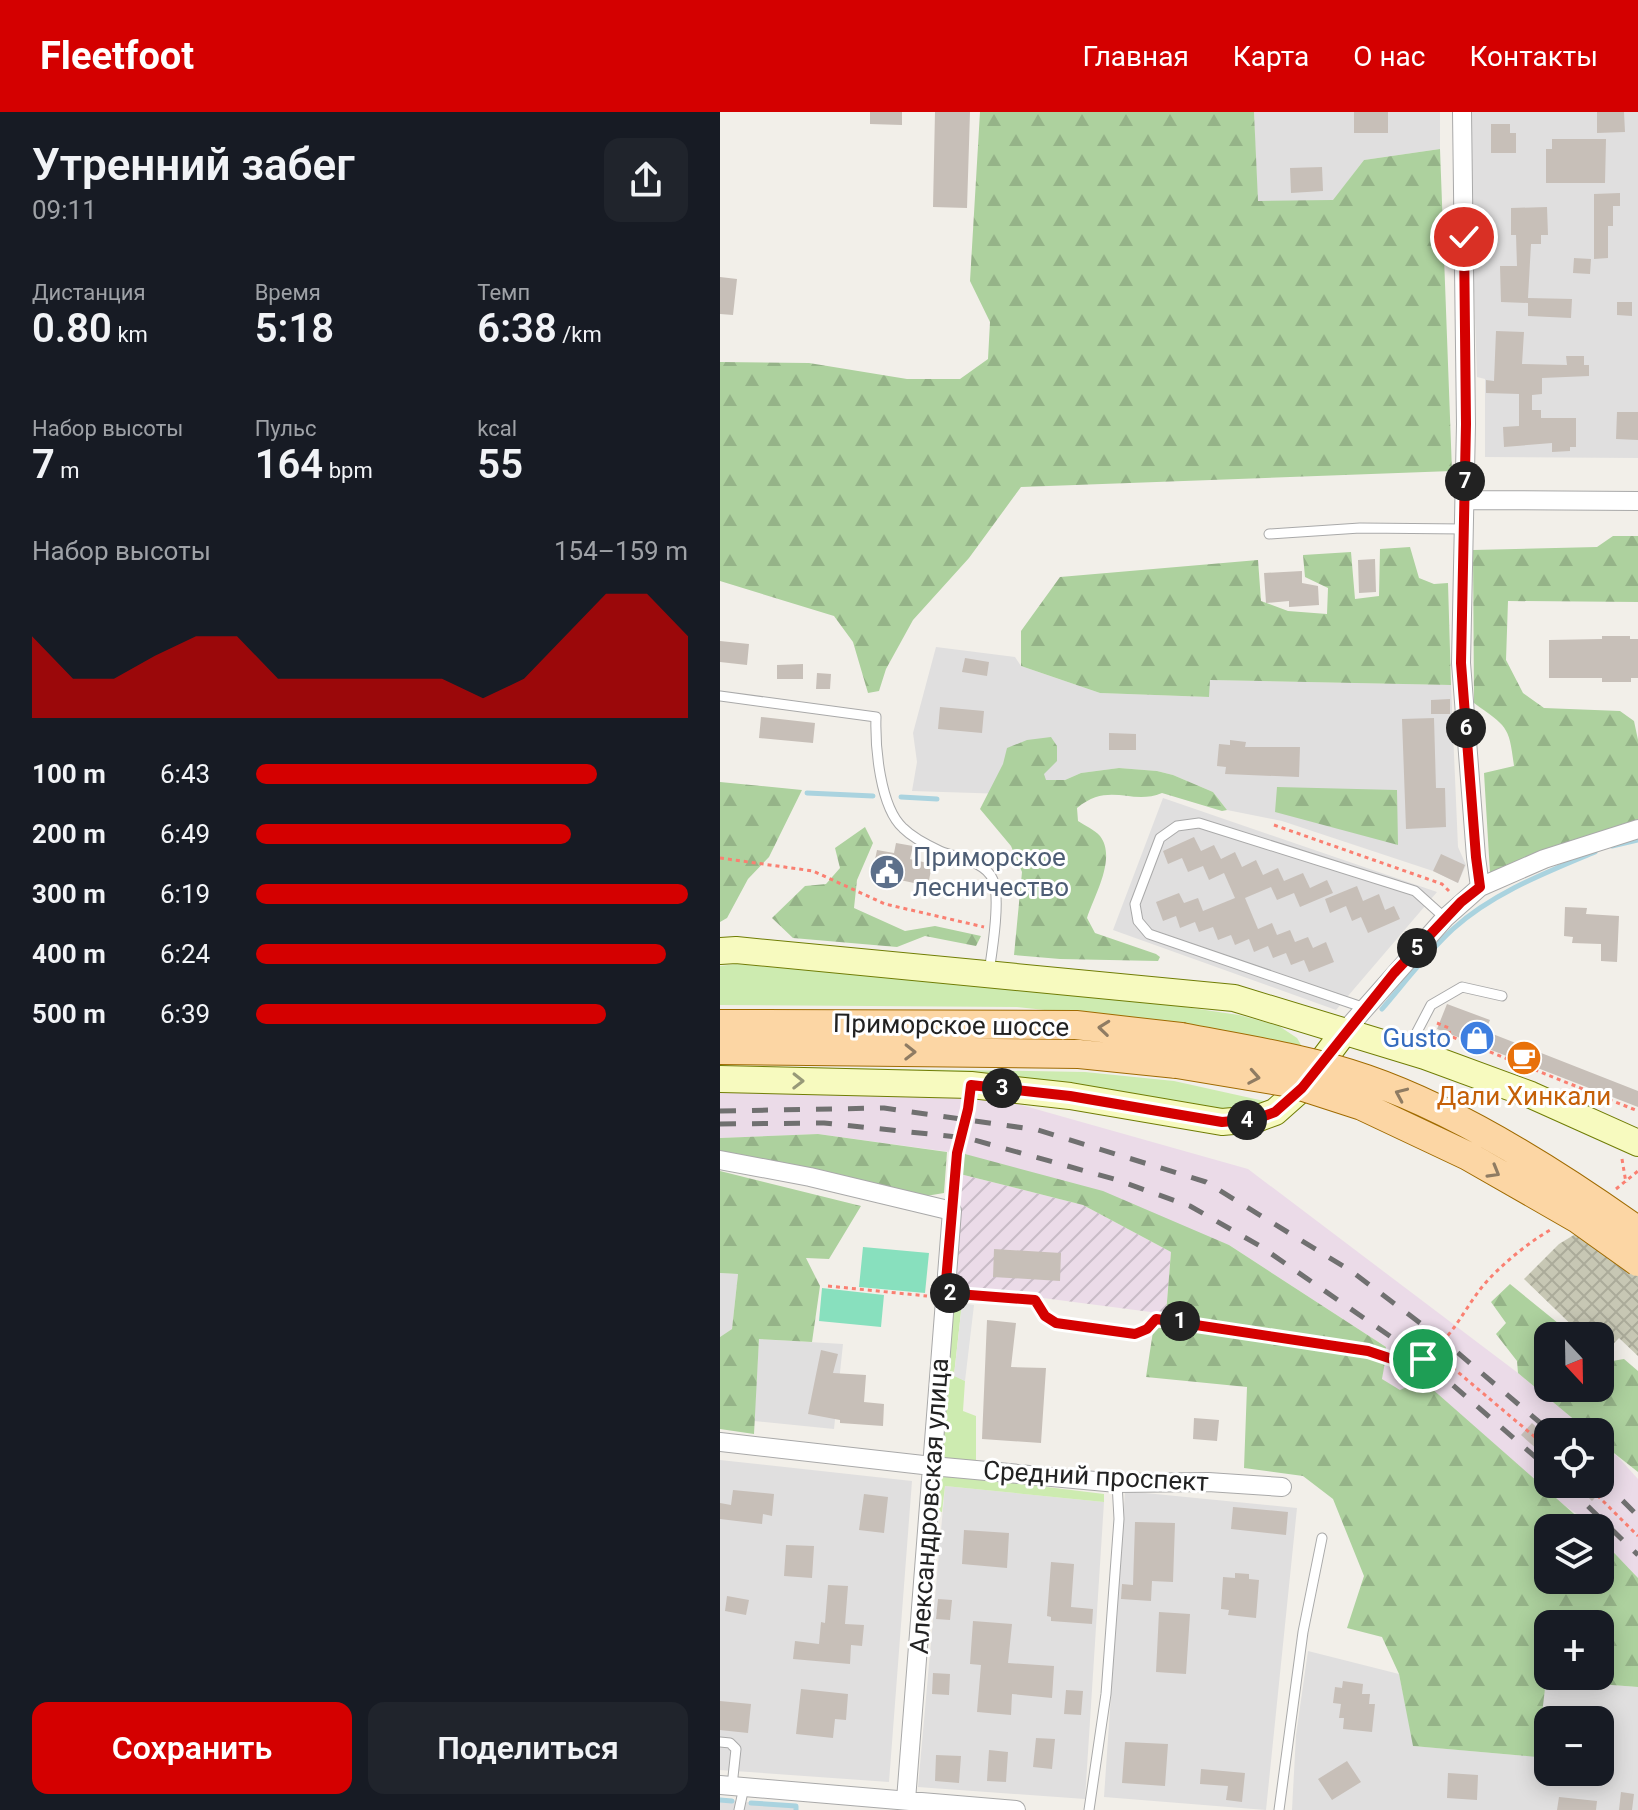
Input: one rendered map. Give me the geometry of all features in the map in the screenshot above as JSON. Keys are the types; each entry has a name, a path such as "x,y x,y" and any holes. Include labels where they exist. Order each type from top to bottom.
{"main road":[{"name":"Приморское шоссе","path":"720,1024 1076,1025 1179,1050"},
{"name":"Приморское шоссе","path":"720,1050 1079,1054 1179,1050"},
{"path":"1179,1050 1292,1058 1368,1079 1434,1108 1495,1140 1594,1199 1638,1231"},
{"path":"1179,1050 1362,1106 1468,1156 1578,1219 1638,1262"}],"street":[{"path":"1462,112 1465,500 1461,663 1480,887"},
{"path":"1465,500 1638,501"},
{"path":"720,1079 971,1085 1070,1096 1222,1122 1256,1119 1275,1112 1302,1088 1365,1008 1445,918 1480,887 1544,859 1638,829"},
{"path":"720,951 989,973 1234,998 1408,1050 1531,1095 1638,1143"},
{"path":"720,1160 810,1177 952,1211"},
{"name":"Александровская улица","path":"906,1800 952,1211"},
{"name":"Средний проспект","path":"720,1442 1117,1483 1208,1482 1282,1487"},
{"path":"732,1786 808,1801 906,1800 1016,1810"}],"lane":[{"path":"1269,534 1360,528 1464,529"},
{"path":"720,696 876,717 875,748 890,809 903,828 940,851 983,867 993,880 996,930 989,973"},
{"path":"1365,1008 1149,934 1138,921 1135,904 1160,838 1177,826 1199,823 1415,891 1445,918"},
{"path":"1408,1050 1431,1005 1462,987 1502,996"},
{"path":"952,1211 957,1153"},
{"path":"945,1295 1035,1300 1045,1316 1056,1323 1119,1331"},
{"path":"1089,1810 1106,1694 1119,1519 1117,1483"},
{"path":"1279,1810 1303,1632 1322,1538"},
{"path":"720,1742 730,1743 736,1749 732,1786 739,1810"}],"path":[{"path":"1274,825 1442,884 1461,902"},
{"path":"720,858 813,871 885,904 996,930"},
{"path":"1423,1017 1449,1028 1450,1036 1638,1111"},
{"path":"957,1153 971,1085"},
{"path":"1614,1190 1638,1171"},
{"path":"1119,1331 1135,1334 1147,1329 1156,1319 1368,1351 1407,1364 1434,1352 1490,1278 1538,1237 1558,1225"},
{"path":"828,1286 945,1295"},
{"path":"1434,1352 1534,1436"},
{"path":"1600,1498 1638,1536"}],"shaded area":[{"path":"1254,112 1440,112 1440,149 1364,160 1333,201 1257,201"},
{"path":"1468,112 1638,112 1638,458 1485,457 1485,379 1477,377"},
{"path":"936,647 1015,657 1021,666 1100,693 1208,697 1209,680 1451,685 1458,847 1466,865 1458,883 1433,871 1282,821 1227,810 1213,792 1157,771 1119,768 1081,773 1065,780 1006,794 912,791 917,762 913,733"},
{"path":"1163,798 1437,892 1336,1010 1113,930"},
{"path":"720,1090 986,1095 1248,1169 1518,1373 1534,1386 1534,1402 1553,1402 1572,1418 1534,1418 1534,1484 1382,1379 1386,1347 1229,1245 965,1154 818,1134 720,1138"},
{"path":"960,1174 1083,1205 1171,1252 1166,1314 951,1286"},
{"path":"1638,1213 1638,1356 1619,1338 1614,1343 1614,1322 1569,1322 1524,1279 1559,1244 1597,1221"},
{"path":"720,1273 738,1274 732,1329 720,1337"},
{"path":"962,1303 974,1305 965,1381 954,1376"},
{"path":"759,1339 843,1344 834,1429 754,1421"},
{"path":"1614,1454 1638,1479 1638,1578 1614,1553 1614,1514 1577,1514 1554,1498 1614,1498"},
{"path":"720,1460 912,1481 889,1782 720,1770"},
{"path":"945,1486 1104,1502 1085,1799 918,1787"},
{"path":"1125,1491 1297,1508 1266,1810 1104,1797"},
{"path":"1308,1651 1399,1674 1414,1746 1527,1756 1534,1728 1534,1786 1614,1786 1614,1706 1540,1706 1544,1690 1614,1690 1614,1685 1638,1687 1638,1810 1292,1810 1296,1735"},
{"path":"720,1800 796,1806 796,1810 720,1810"}],"green space":[{"path":"980,112 1254,112 1258,201 1333,200 1364,160 1440,149 1452,471 1021,487 969,558 913,620 886,669 879,691 868,693 853,642 834,616 720,581 720,362 809,363 907,379 960,379 988,359 990,322 970,281"},
{"path":"1613,536 1638,536 1638,602 1508,601 1506,660 1523,693 1544,708 1620,711 1634,721 1638,740 1638,820 1490,873 1484,773 1514,766 1508,734 1493,717 1474,703 1473,550 1597,547"},
{"path":"1410,547 1419,578 1434,584 1448,583 1451,685 1210,680 1209,697 1100,693 1021,666 1021,631 1060,577 1258,560 1261,601 1288,611 1327,614 1328,588 1305,577 1303,555 1351,552 1355,599 1379,596 1380,549"},
{"path":"1051,737 1057,746 1057,761 1044,774 1046,780 1065,780 1081,773 1119,768 1157,771 1213,792 1227,810 1162,793 1140,797 1100,796 1077,808 1078,821 1100,836 1106,855 1102,877 1087,918 1095,933 1156,954 1160,957 1158,961 1014,955 1022,872 1011,846 980,809 1003,764 1007,748 1027,740"},
{"path":"720,782 802,790 769,857 748,879 727,918 720,922"},
{"path":"1277,787 1397,790 1398,845 1275,812"},
{"path":"865,827 873,843 857,880 854,908 905,931 935,926 981,936 976,946 925,936 897,947 793,938 772,918 805,886 826,884 840,868 835,848"},
{"path":"736,964 1131,999 1239,1015 1279,1026 1297,1038 1304,1050 1183,1025 1017,1007 720,1005 720,966"},
{"path":"720,1066 1085,1072 1174,1081 1273,1103 1253,1114 720,1071"},
{"path":"818,1134 947,1152 944,1193 914,1198 805,1168 720,1151 720,1138"},
{"path":"965,1154 1103,1191 1229,1245 1386,1347 1385,1355 1366,1348 1166,1314 1171,1252 1083,1205 960,1174"},
{"path":"720,1171 861,1206 829,1259 806,1258 820,1286 812,1342 759,1339 754,1434 720,1429 720,1337 732,1329 738,1274 720,1273"},
{"path":"863,1247 929,1253 925,1293 859,1287"},
{"path":"1510,1284 1557,1322 1534,1322 1534,1386 1518,1373 1517,1361 1496,1334 1506,1323 1491,1302"},
{"path":"822,1288 884,1295 881,1327 819,1321"},
{"path":"954,1303 962,1303 954,1375 965,1381 963,1411 976,1416 976,1461 937,1457"},
{"path":"1154,1325 1214,1329 1367,1355 1385,1362 1382,1379 1400,1390 1422,1380 1534,1479 1534,1498 1556,1498 1574,1514 1534,1514 1534,1594 1614,1594 1614,1553 1638,1578 1638,1687 1614,1685 1614,1610 1534,1610 1534,1690 1545,1690 1543,1706 1534,1706 1534,1757 1413,1746 1399,1674 1382,1637 1347,1628 1364,1576 1333,1499 1303,1476 1244,1468 1247,1387 1146,1377"},
{"path":"1624,1359 1638,1371 1638,1472 1614,1453 1614,1418 1572,1418 1553,1402 1614,1402 1614,1361"},
{"path":"940,1474 1104,1494 1104,1502 945,1486 942,1512 933,1511"}],"building":[{"path":"870,112 902,112 902,125 870,124"},
{"path":"935,112 970,112 967,208 933,207"},
{"path":"1354,112 1388,112 1388,133 1354,133"},
{"path":"1597,112 1624,112 1625,132 1597,133"},
{"path":"1491,124 1510,124 1510,133 1516,133 1516,153 1491,153"},
{"path":"1552,139 1606,139 1605,183 1546,183 1546,149 1552,149"},
{"path":"1322,167 1323,191 1291,193 1290,168"},
{"path":"1620,193 1620,206 1613,206 1613,226 1608,226 1608,258 1594,259 1594,194"},
{"path":"1547,207 1548,235 1541,235 1541,244 1531,244 1528,298 1572,299 1571,318 1528,316 1528,303 1501,302 1500,266 1517,266 1516,235 1511,235 1511,208"},
{"path":"1574,258 1591,259 1590,274 1573,273"},
{"path":"720,277 737,279 733,315 720,314"},
{"path":"1617,302 1632,302 1632,316 1617,315"},
{"path":"1496,331 1524,332 1522,364 1567,365 1566,356 1584,356 1584,365 1589,365 1589,376 1542,378 1542,394 1532,395 1532,410 1541,410 1541,418 1576,418 1576,447 1570,447 1570,451 1552,452 1552,443 1504,447 1503,427 1519,426 1519,394 1486,393 1486,380 1494,381"},
{"path":"1617,412 1638,412 1638,440 1616,439"},
{"path":"1375,559 1376,592 1359,593 1358,560"},
{"path":"1302,571 1302,583 1318,586 1319,605 1289,607 1289,601 1266,603 1264,573"},
{"path":"1602,636 1638,639 1638,678 1631,678 1631,682 1602,682 1602,678 1549,678 1549,640 1602,639"},
{"path":"720,641 749,644 747,665 720,662"},
{"path":"965,658 989,662 987,676 962,672"},
{"path":"803,664 803,679 777,679 777,665"},
{"path":"817,673 831,674 830,689 816,689"},
{"path":"1450,699 1450,714 1431,714 1431,700"},
{"path":"940,707 984,711 982,733 938,729"},
{"path":"761,717 815,723 813,743 759,738"},
{"path":"1434,718 1436,788 1445,788 1446,827 1406,829 1402,719"},
{"path":"1109,733 1136,734 1136,750 1109,750"},
{"path":"1230,740 1246,742 1245,747 1300,747 1299,777 1225,774 1226,767 1217,766 1219,744 1230,745"},
{"path":"1194,837 1201,851 1214,845 1221,859 1235,852 1242,867 1256,860 1263,875 1278,868 1284,881 1303,873 1310,888 1327,880 1333,893 1300,907 1294,893 1277,900 1271,887 1245,898 1258,929 1272,923 1277,935 1290,930 1295,942 1308,937 1313,948 1326,942 1334,962 1309,972 1304,960 1291,965 1286,953 1273,958 1268,946 1254,952 1249,939 1235,945 1231,935 1218,940 1213,927 1199,932 1195,922 1180,928 1176,916 1163,921 1156,902 1179,893 1184,903 1198,898 1203,911 1235,898 1224,873 1209,880 1203,866 1188,872 1182,858 1168,864 1163,851"},
{"path":"896,843 913,846 910,859 932,864 928,886 872,874 877,850 894,853"},
{"path":"1441,854 1465,865 1458,883 1433,871"},
{"path":"1357,886 1363,901 1379,894 1385,910 1394,906 1400,919 1368,933 1361,917 1352,921 1346,906 1330,913 1325,899"},
{"path":"1565,907 1587,908 1586,914 1619,916 1617,962 1601,961 1601,944 1572,943 1573,937 1564,936"},
{"path":"1447,1004 1490,1020 1485,1031 1638,1091 1638,1107 1437,1029"},
{"path":"994,1249 1061,1253 1060,1281 993,1277"},
{"path":"987,1320 1016,1323 1011,1367 1046,1368 1041,1443 982,1439"},
{"path":"821,1350 838,1354 833,1373 866,1375 864,1402 884,1404 883,1426 840,1423 840,1420 808,1414"},
{"path":"1194,1418 1219,1420 1217,1441 1193,1439"},
{"path":"1532,1423 1534,1447 1521,1435"},
{"path":"733,1490 774,1494 772,1516 763,1514 762,1524 720,1519 720,1503 731,1505"},
{"path":"864,1494 888,1497 884,1533 859,1530"},
{"path":"1233,1507 1288,1512 1286,1535 1231,1529"},
{"path":"1135,1522 1175,1523 1173,1582 1152,1581 1151,1601 1121,1599 1122,1584 1133,1585"},
{"path":"964,1530 1009,1533 1007,1568 962,1564"},
{"path":"786,1545 814,1546 812,1578 784,1576"},
{"path":"1051,1562 1074,1564 1071,1607 1093,1609 1092,1624 1051,1621 1051,1617 1047,1616"},
{"path":"1235,1573 1249,1574 1249,1579 1259,1580 1256,1618 1228,1615 1229,1610 1221,1609 1223,1577 1235,1578"},
{"path":"828,1585 848,1586 845,1624 864,1625 862,1646 851,1645 850,1664 793,1659 795,1641 819,1644 821,1622 825,1623"},
{"path":"727,1596 749,1600 746,1615 725,1611"},
{"path":"938,1599 952,1600 950,1620 936,1619"},
{"path":"1159,1612 1190,1614 1186,1674 1156,1672"},
{"path":"973,1621 1012,1624 1008,1663 1054,1666 1052,1698 1012,1694 1011,1715 977,1712 981,1665 970,1664"},
{"path":"933,1673 950,1674 949,1695 932,1694"},
{"path":"1343,1681 1363,1684 1362,1694 1370,1694 1369,1704 1375,1704 1372,1732 1343,1729 1344,1718 1339,1718 1341,1704 1333,1703 1335,1687 1342,1688"},
{"path":"801,1689 848,1694 846,1720 835,1719 833,1738 796,1734"},
{"path":"1066,1690 1083,1691 1081,1715 1064,1714"},
{"path":"720,1701 751,1704 748,1733 720,1730"},
{"path":"1036,1738 1055,1739 1052,1769 1033,1767"},
{"path":"1125,1742 1168,1744 1165,1786 1122,1783"},
{"path":"989,1750 1008,1752 1006,1782 987,1781"},
{"path":"936,1755 961,1756 959,1783 935,1781"},
{"path":"1347,1761 1361,1782 1332,1800 1318,1779"},
{"path":"1201,1769 1245,1773 1242,1802 1226,1800 1228,1786 1200,1784"},
{"path":"1448,1773 1478,1775 1477,1800 1447,1798"},
{"path":"1621,1792 1634,1794 1632,1810 1619,1810"},
{"path":"1559,1797 1597,1801 1596,1810 1557,1810"}],"waterway":[{"path":"807,793 873,796"},
{"path":"901,797 937,799"},
{"path":"1612,846 1638,840"},
{"path":"1382,1009 1434,948 1469,916 1520,885 1595,852"},
{"path":"720,1800 732,1801"},
{"path":"751,1803 796,1806 796,1810"}],"railway":[{"path":"720,1111 884,1108 1038,1130 1206,1182 1351,1271 1444,1341 1535,1418"},
{"path":"720,1124 824,1123 967,1138 1114,1179 1190,1206 1260,1246 1423,1359 1534,1456"},
{"path":"1614,1492 1638,1516"},
{"path":"1579,1498 1638,1555"}],"place":[{"name":"Приморское лесничество","path":"887,872"},
{"name":"Gusto","path":"1477,1038"},
{"name":"Дали Хинкали","path":"1524,1058"}],"route":[{"path":"1423,1359 1407,1364 1368,1351 1156,1319 1147,1329 1135,1334 1056,1323 1045,1316 1035,1300 945,1293 957,1153 971,1085 1070,1096 1222,1122 1256,1119 1275,1112 1302,1088 1394,973 1461,902 1480,887 1461,663 1466,424 1464,237"}]}
